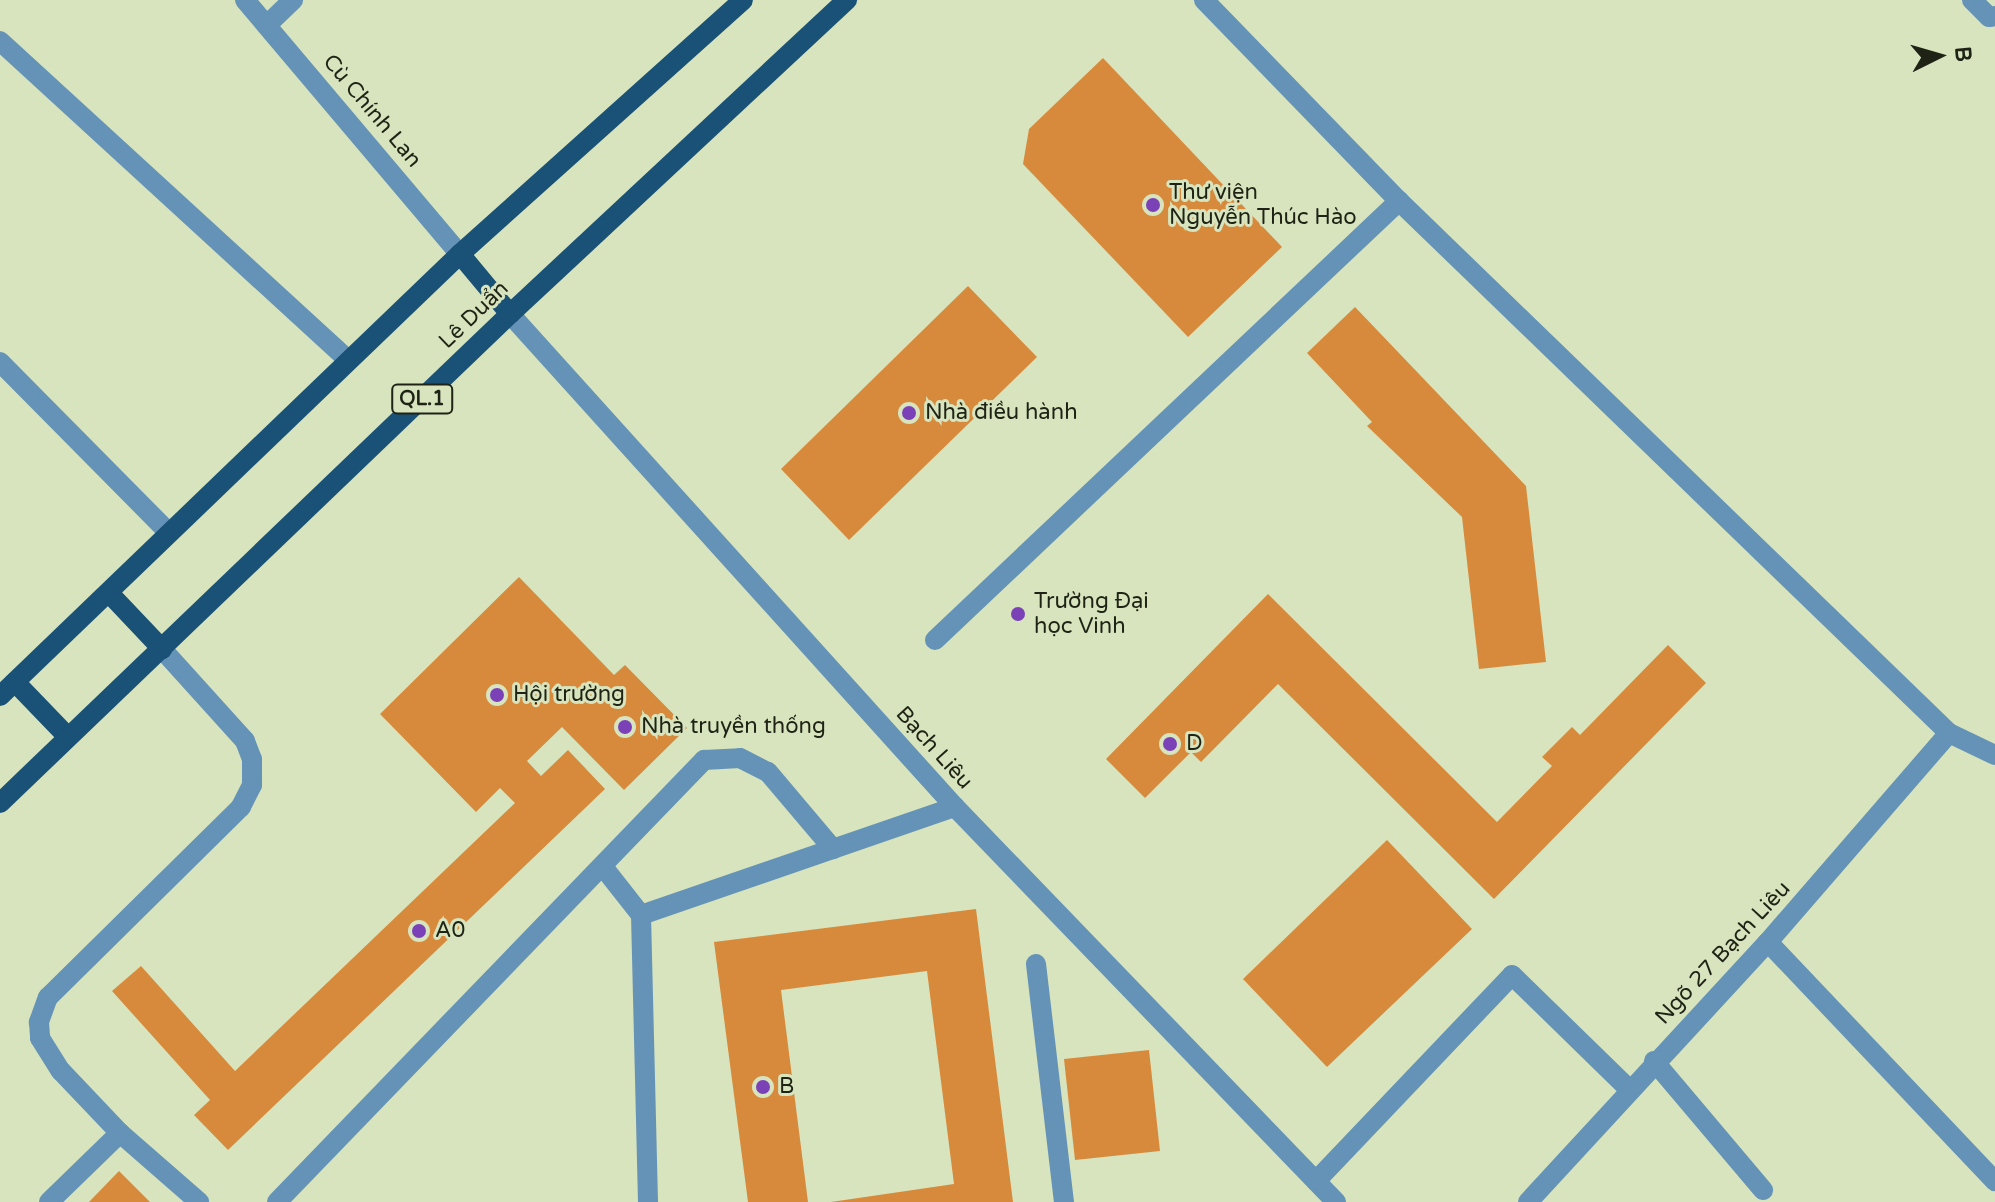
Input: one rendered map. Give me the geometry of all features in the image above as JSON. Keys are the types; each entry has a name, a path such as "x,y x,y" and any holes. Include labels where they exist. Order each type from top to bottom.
{"main road":[{"path":"0,696 110,594 169,533 460,254 743,0"},
{"name":"Lê Duẩn","path":"0,803 510,314 847,0"},
{"path":"460,254 510,314"},
{"path":"110,594 162,649"},
{"path":"15,682 67,736"}],"street":[{"name":"Cù Chính Lan","path":"245,0 460,254"},
{"path":"268,24 293,0"},
{"path":"1204,0 1399,201 1949,733 1995,755"},
{"path":"1972,0 1989,17 1995,16"},
{"path":"0,41 348,360"},
{"path":"935,640 1399,201"},
{"name":"Bạch Liêu","path":"510,314 955,807 1336,1202"},
{"path":"0,362 169,533"},
{"path":"162,649 245,741 253,772 241,807 42,1005 40,1038 48,1055 120,1133 199,1202"},
{"name":"Ngõ 27 Bạch Liêu","path":"1528,1202 1654,1061 1768,942 1949,733"},
{"path":"277,1202 604,868 697,766 716,757 740,758 768,772 833,849"},
{"path":"641,915 955,807"},
{"path":"604,868 641,915 648,1202"},
{"path":"1768,942 1995,1181"},
{"path":"1036,964 1064,1202"},
{"path":"1316,1181 1512,975 1630,1090"},
{"path":"1654,1061 1763,1190"},
{"path":"49,1202 120,1133"}],"building":[{"name":"Thư viện Nguyễn Thúc Hào","path":"1103,58 1282,247 1188,337 1023,164 1029,129"},
{"name":"Nhà điều hành","path":"968,286 1037,357 849,540 781,469"},
{"path":"1355,307 1526,486 1546,662 1479,669 1462,517 1367,426 1372,422 1307,353"},
{"path":"519,577 614,675 625,665 687,728 624,790 562,727 527,761 541,776 568,750 605,789 228,1150 194,1115 210,1100 112,991 141,966 235,1071 515,803 500,788 476,812 380,714"},
{"name":"D","path":"1268,594 1497,822 1552,766 1542,757 1572,727 1580,735 1668,645 1706,683 1494,899 1278,684 1201,762 1191,752 1145,798 1106,759"},
{"path":"1387,840 1472,929 1327,1067 1243,979"},
{"name":"B","path":"976,909 1013,1202 831,1202 954,1184 927,971 781,990 808,1202 748,1202 714,942"},
{"path":"1149,1050 1160,1151 1075,1160 1064,1059"},
{"path":"119,1171 150,1202 89,1202"}],"place":[{"name":"Thư viện Nguyễn Thúc Hào","path":"1153,205"},
{"name":"Nhà điều hành","path":"909,413"},
{"name":"Trường Đại học Vinh","path":"1018,614"},
{"name":"Hội trường","path":"497,695"},
{"name":"Nhà truyền thống","path":"625,727"},
{"name":"D","path":"1170,744"},
{"name":"A0","path":"419,931"},
{"name":"B","path":"763,1087"}]}
